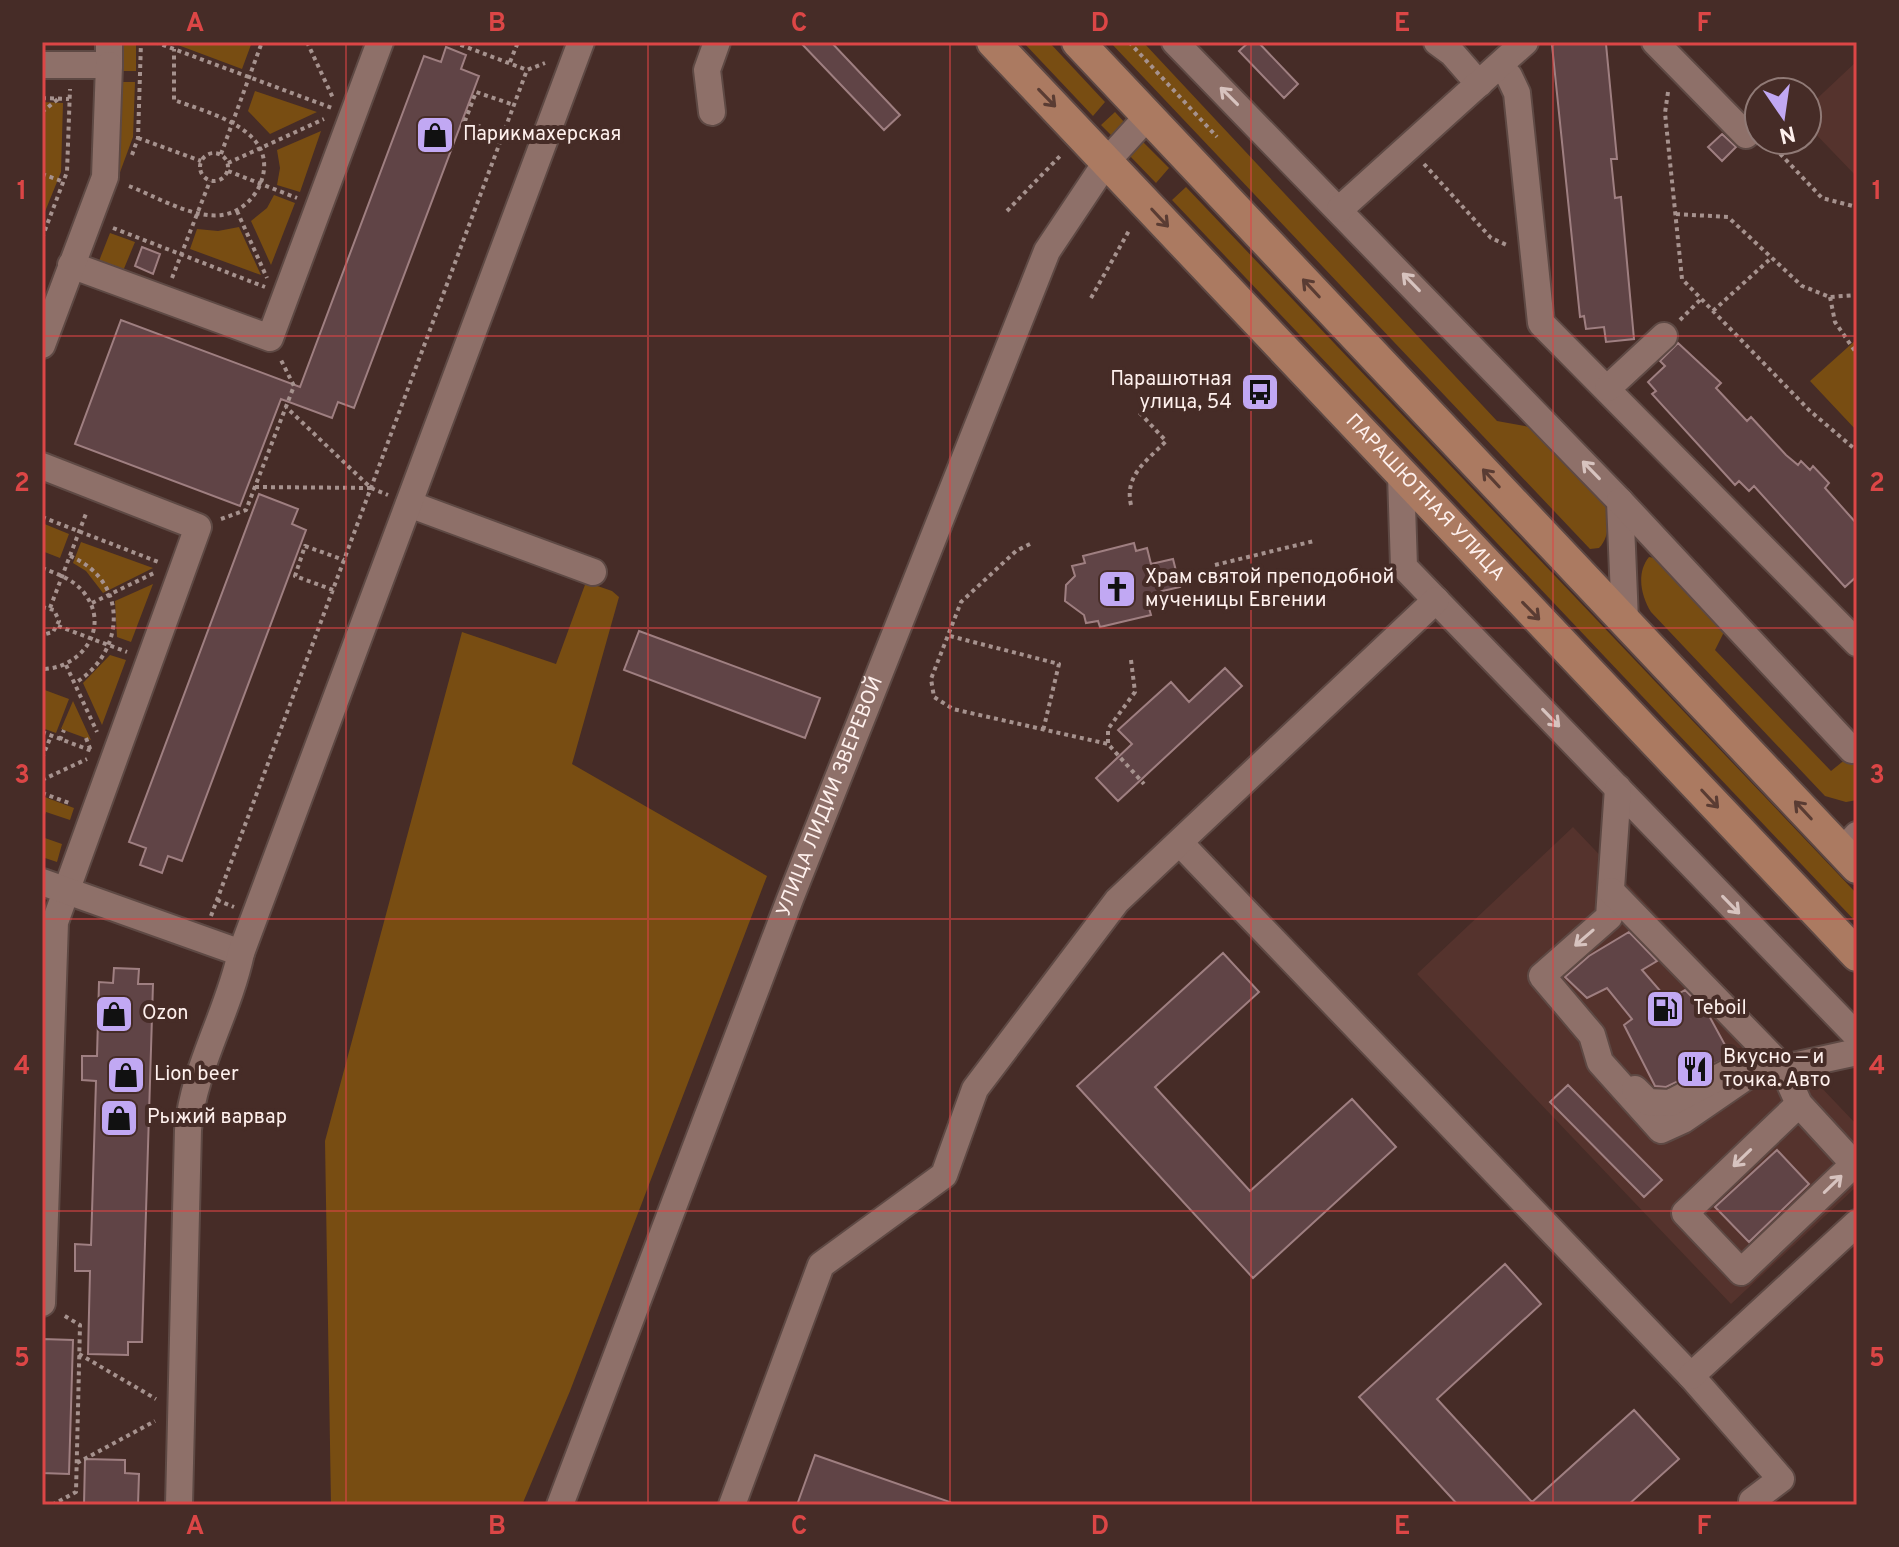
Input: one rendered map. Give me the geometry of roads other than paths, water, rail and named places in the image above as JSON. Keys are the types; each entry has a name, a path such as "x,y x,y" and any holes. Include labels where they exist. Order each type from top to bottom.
{"main road":[{"name":"ПАРАШЮТНАЯ УЛИЦА","path":"993,42 1857,955"},
{"path":"1078,42 1625,620 1852,851"}],"street":[{"path":"71,265 270,338 380,42"},
{"path":"179,1505 189,1112 234,986 241,953 581,42"},
{"path":"712,112 707,70 717,42"},
{"path":"1175,42 1620,501 1852,750"},
{"path":"1437,42 1452,53 1479,84"},
{"path":"1340,209 1525,42"},
{"path":"1655,42 1743,125"},
{"path":"42,65 109,54 105,177 42,345"},
{"path":"1498,67 1509,76 1517,93 1541,323 1857,643"},
{"name":"УЛИЦА ЛИДИИ ЗВЕРЕВОЙ","path":"560,1505 790,899 1047,251 1107,161 1148,116"},
{"path":"1608,388 1664,336"},
{"path":"42,466 198,527 149,661 101,755 93,812 53,886 47,945 43,1303"},
{"path":"1401,475 1404,567 1857,1036"},
{"path":"1620,501 1625,620"},
{"path":"409,504 593,572"},
{"path":"732,1505 821,1265 944,1175 975,1089 1117,901 1436,600"},
{"path":"1618,788 1609,917 1542,976 1592,1035 1600,1062 1661,1130 1683,1120 1747,1076 1857,1052"},
{"path":"1180,843 1691,1376 1781,1479 1752,1501 1752,1505"},
{"path":"53,886 241,953"},
{"path":"1611,891 1783,1068 1799,1104 1854,1164 1741,1272 1685,1213 1799,1104"},
{"path":"1691,1376 1857,1223"}],"place":[{"name":"Парикмахерская","path":"435,135"},
{"name":"Парашютная улица, 54","path":"1260,392"},
{"name":"Храм святой преподобной мученицы Евгении","path":"1117,589"},
{"name":"Teboil","path":"1665,1009"},
{"name":"Ozon","path":"114,1014"},
{"name":"Вкусно — и точка. Авто","path":"1695,1069"},
{"name":"Lion beer","path":"126,1075"},
{"name":"Рыжий варвар","path":"119,1118"}]}
